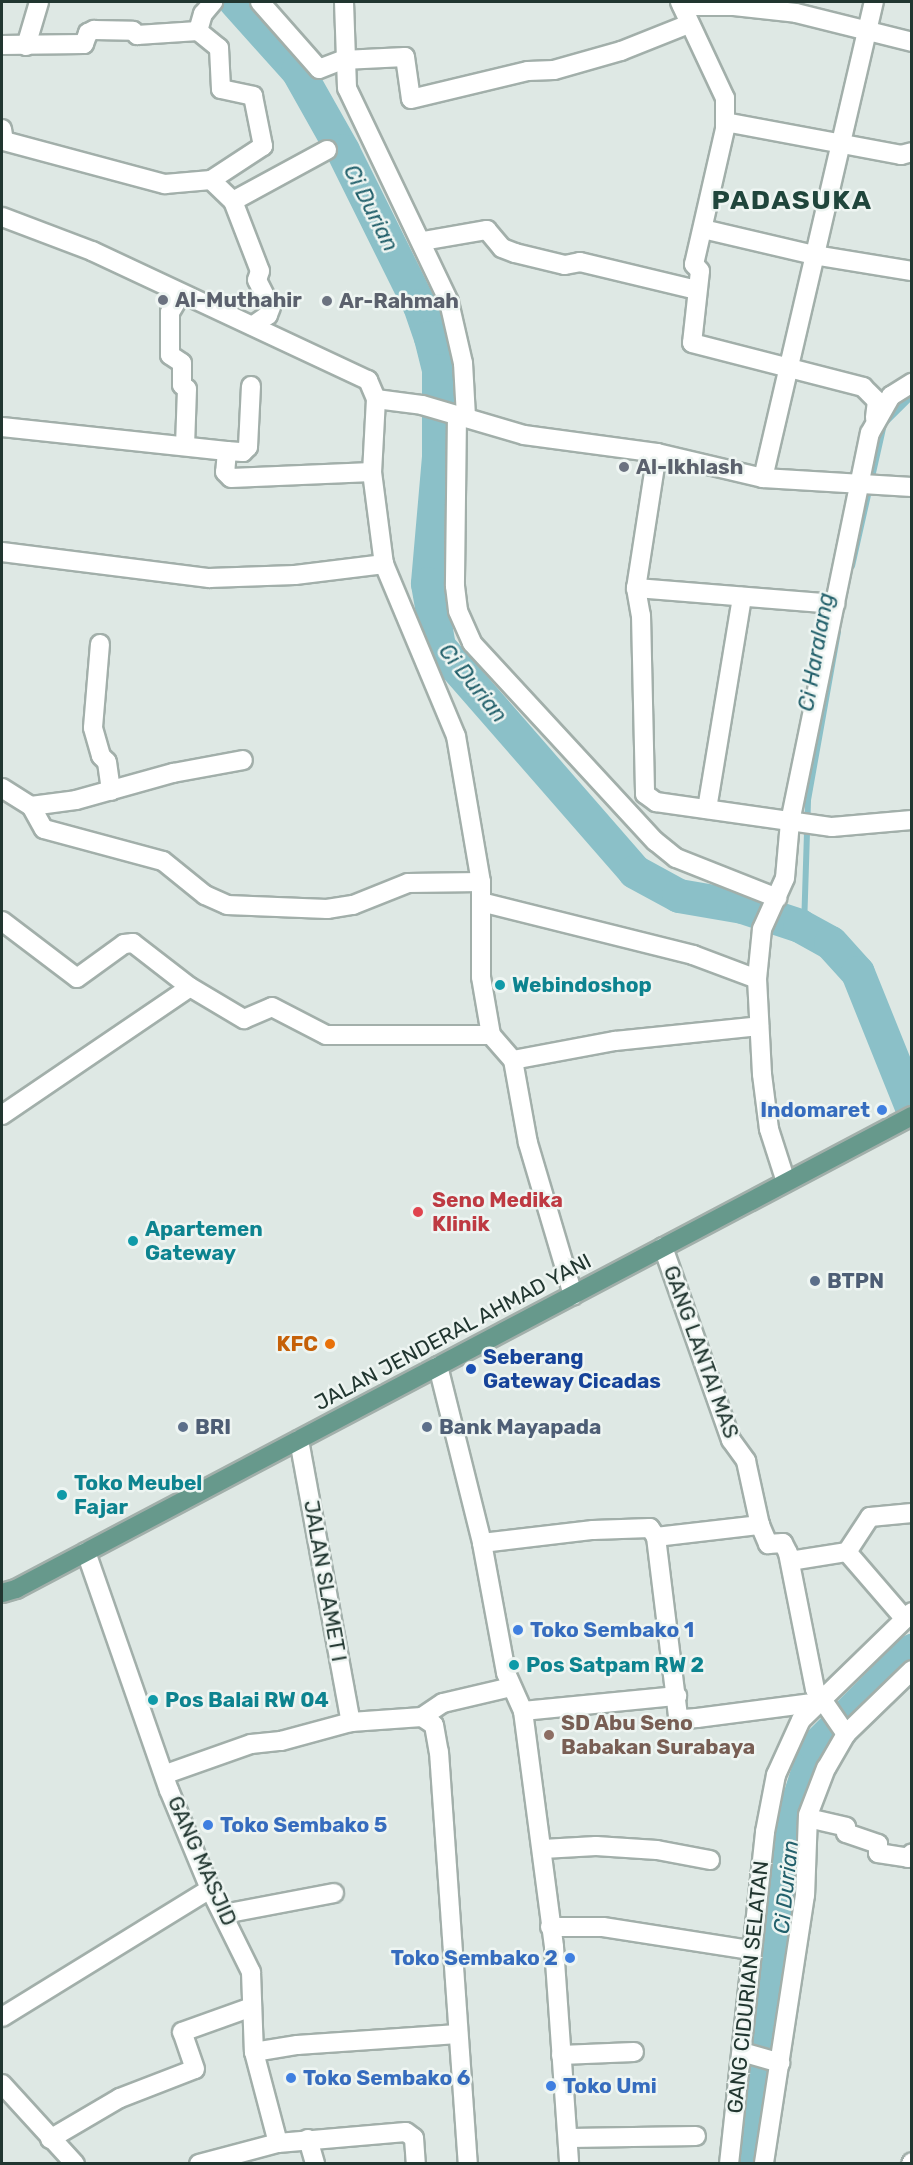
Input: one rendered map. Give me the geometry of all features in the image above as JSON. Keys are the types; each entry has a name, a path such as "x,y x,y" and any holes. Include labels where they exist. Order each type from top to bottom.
{"main road":[{"name":"JALAN JENDERAL AHMAD YANI","path":"2,1602 9,1591 911,1118"}],"street":[{"path":"26,46 39,2"},
{"path":"198,31 203,14 213,2"},
{"path":"260,2 319,69 344,60 405,57 411,99 528,71 554,70 621,51 689,24"},
{"path":"344,2 344,60 347,88 360,122 423,241 449,302 457,332 459,416 454,586 458,611 472,643 655,842 685,862 777,898"},
{"path":"763,478 874,2"},
{"path":"786,1182 769,1129 757,979 764,925 786,878 800,824 836,604 870,487 876,401 863,387 692,344 700,271 694,264 725,122 725,98 681,4 734,6 796,13 866,33 912,42"},
{"path":"2,45 84,44 88,33 94,30 133,31 137,35 198,31 219,48 221,89 254,96 263,146 211,180 165,184 4,141 2,129"},
{"path":"725,122 901,155 912,152"},
{"path":"233,201 327,150"},
{"path":"211,180 233,201 260,272 257,280 271,307 268,315 252,326"},
{"path":"2,217 74,243 368,380 376,399 372,472 384,564 456,736 481,882 481,977 490,1035 513,1060 528,1143 573,1295"},
{"path":"703,229 814,255 912,271"},
{"path":"423,241 487,230 502,248 515,253 565,265 580,262 697,290"},
{"path":"181,294 170,312 170,355 182,363 182,385 187,389 185,446"},
{"path":"875,418 891,396 912,383"},
{"path":"2,427 243,452 248,447 250,386"},
{"path":"376,399 431,407 524,435 657,453 763,478 870,487 912,487"},
{"path":"227,451 225,472 231,477 372,472"},
{"path":"657,453 636,588 641,615 645,794 656,802 800,824 848,828 912,820"},
{"path":"2,552 209,578 296,575 384,564"},
{"path":"636,588 836,604"},
{"path":"707,809 742,597"},
{"path":"100,644 93,728 101,756 107,762 111,791"},
{"path":"31,806 111,791 173,773 243,760"},
{"path":"2,788 31,806 44,829 163,861 205,895 227,905 327,909 353,904 408,883 481,882"},
{"path":"481,902 693,955 757,979"},
{"path":"2,921 71,976 84,976 124,944 133,943 190,987 244,1019 272,1007 326,1035 344,1032 490,1035"},
{"path":"2,1115 190,987"},
{"path":"513,1060 615,1041 759,1026"},
{"name":"GANG LANTAI MAS","path":"663,1247 731,1440 746,1461 760,1525"},
{"path":"438,1366 482,1543 511,1687 523,1711 543,1849 570,2139 569,2163"},
{"name":"JALAN SLAMET I","path":"299,1440 351,1722"},
{"path":"790,1560 847,1552 870,1516 912,1513"},
{"path":"656,1537 760,1525 768,1544 783,1543 790,1560 822,1703 845,1734"},
{"path":"482,1543 631,1527 650,1528 656,1537 678,1716 683,1719 822,1703"},
{"name":"GANG MASJID","path":"86,1552 210,1889 251,1972 254,2052 278,2143"},
{"path":"847,1552 908,1615"},
{"name":"GANG CIDURIAN SELATAN","path":"729,2163 747,2053 770,1802 790,1738 908,1615"},
{"path":"764,2163 777,2062 805,1894 808,1818 826,1768 845,1734 912,1670"},
{"path":"166,1774 251,1744 281,1741 351,1722 422,1717 443,1704 511,1687"},
{"path":"523,1711 677,1696"},
{"path":"422,1717 434,1725 439,1752 468,2163"},
{"path":"808,1818 846,1827 846,1833 878,1844 878,1852 908,1858 912,1853"},
{"path":"543,1849 606,1846 710,1860"},
{"path":"2,2017 210,1889"},
{"path":"224,1914 334,1893"},
{"path":"550,1927 603,1927 744,1949"},
{"path":"50,2139 120,2098 195,2069 182,2032 252,2007"},
{"path":"254,2052 297,2044 458,2034"},
{"path":"561,2055 634,2052"},
{"path":"747,2053 777,2062"},
{"path":"2,2084 50,2139 75,2163"},
{"path":"199,2163 278,2143 411,2133 416,2163"},
{"path":"570,2139 696,2136"},
{"path":"309,2139 315,2163"}],"waterway":[{"name":"Ci Durian","path":"236,2 298,71 343,151 420,306 431,338 439,371 439,457 428,584 439,647 635,872 679,896 743,907 800,926 831,943 858,973 912,1107"},
{"name":"Ci Haralang","path":"852,566 884,424 912,396"},
{"name":"Ci Haralang","path":"804,928 808,800 838,632"},
{"name":"Ci Durian","path":"750,2164 769,2045 792,1822 816,1747 912,1651"}],"place":[{"name":"Al-Muthahir","path":"163,300"},
{"name":"Ar-Rahmah","path":"327,301"},
{"name":"Al-Ikhlash","path":"624,467"},
{"name":"Webindoshop","path":"500,985"},
{"name":"Indomaret","path":"882,1110"},
{"name":"Seno Medika Klinik","path":"418,1212"},
{"name":"Apartemen Gateway","path":"133,1241"},
{"name":"BTPN","path":"815,1281"},
{"name":"KFC","path":"330,1344"},
{"name":"Seberang Gateway Cicadas","path":"471,1369"},
{"name":"BRI","path":"183,1427"},
{"name":"Bank Mayapada","path":"427,1427"},
{"name":"Toko Meubel Fajar","path":"62,1495"},
{"name":"Toko Sembako 1","path":"518,1630"},
{"name":"Pos Satpam RW 2","path":"514,1665"},
{"name":"Pos Balai RW 04","path":"153,1700"},
{"name":"SD Abu Seno Babakan Surabaya","path":"549,1735"},
{"name":"Toko Sembako 5","path":"208,1825"},
{"name":"Toko Sembako 2","path":"570,1958"},
{"name":"Toko Sembako 6","path":"291,2078"},
{"name":"Toko Umi","path":"551,2086"}],"district":[{"name":"PADASUKA","path":"792,201"}]}
